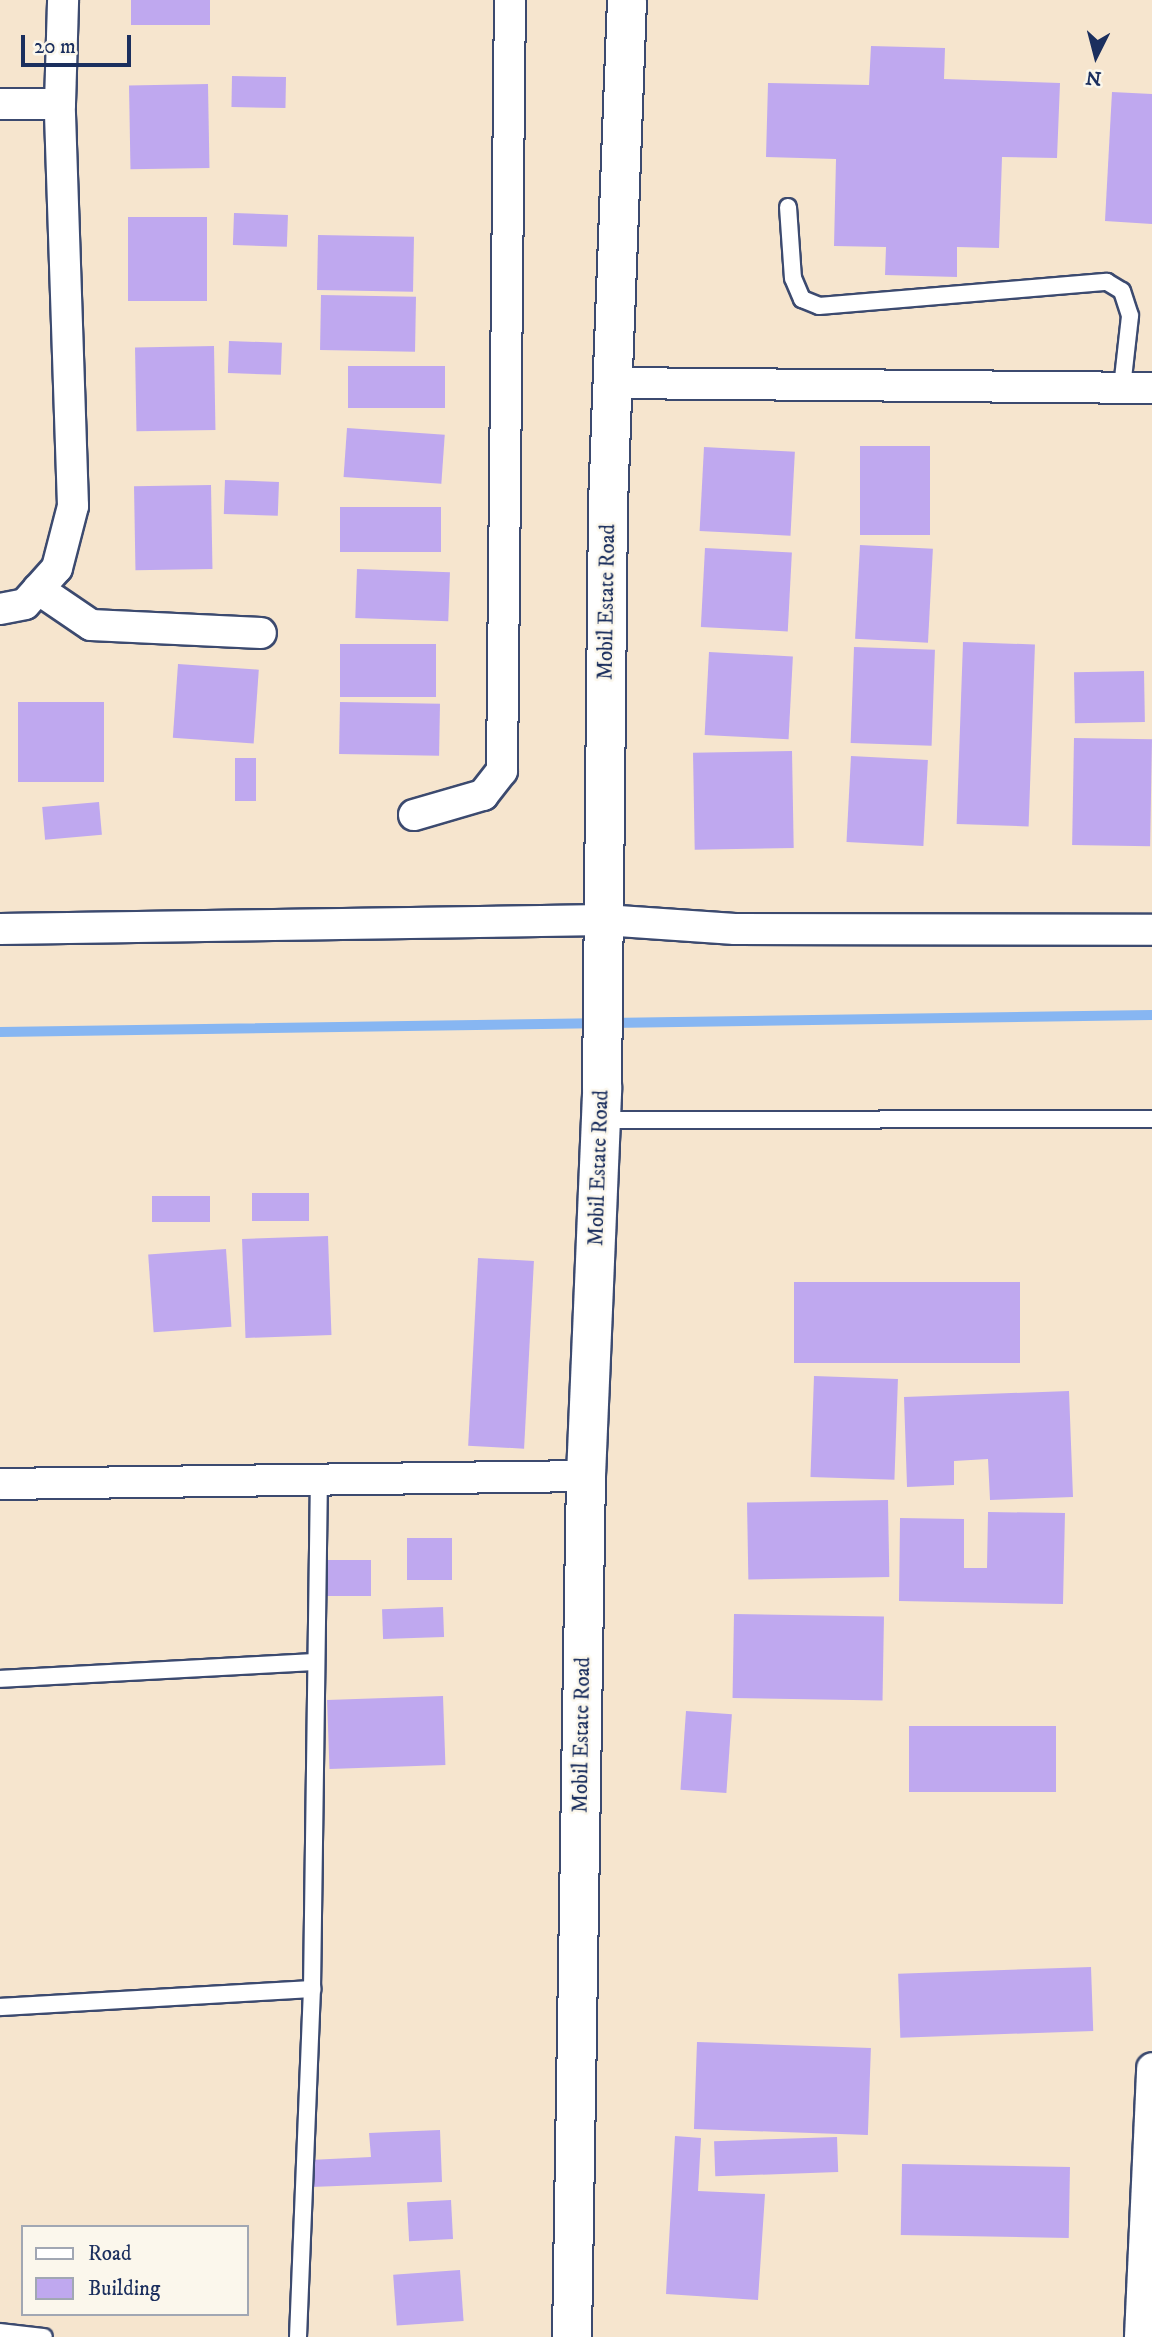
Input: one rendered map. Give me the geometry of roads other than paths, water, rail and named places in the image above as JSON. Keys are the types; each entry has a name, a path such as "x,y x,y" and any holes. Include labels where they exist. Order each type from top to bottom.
{"main road":[{"name":"Mobil Estate Road","path":"572,2337 586,1476 602,1104 601,990 613,383 627,0"}],"street":[{"path":"0,609 25,604 57,568 74,506 60,104 64,0"},
{"path":"414,814 484,795 502,771 510,0"},
{"path":"0,104 60,104"},
{"path":"613,383 1152,388"},
{"path":"38,589 91,625 261,633"},
{"path":"0,929 604,920 735,929 1152,930"},
{"path":"0,1484 586,1476"},
{"path":"1140,2337 1152,2068"}],"lane":[{"path":"788,207 793,278 802,299 819,306 1107,282 1122,291 1130,316 1122,387"},
{"path":"602,1104 1152,1119"},
{"path":"298,2337 312,1989 319,1478"},
{"path":"0,1679 316,1662"},
{"path":"0,2007 312,1989"},
{"path":"0,2332 44,2337"}],"waterway":[{"path":"0,1032 1152,1015"}]}
